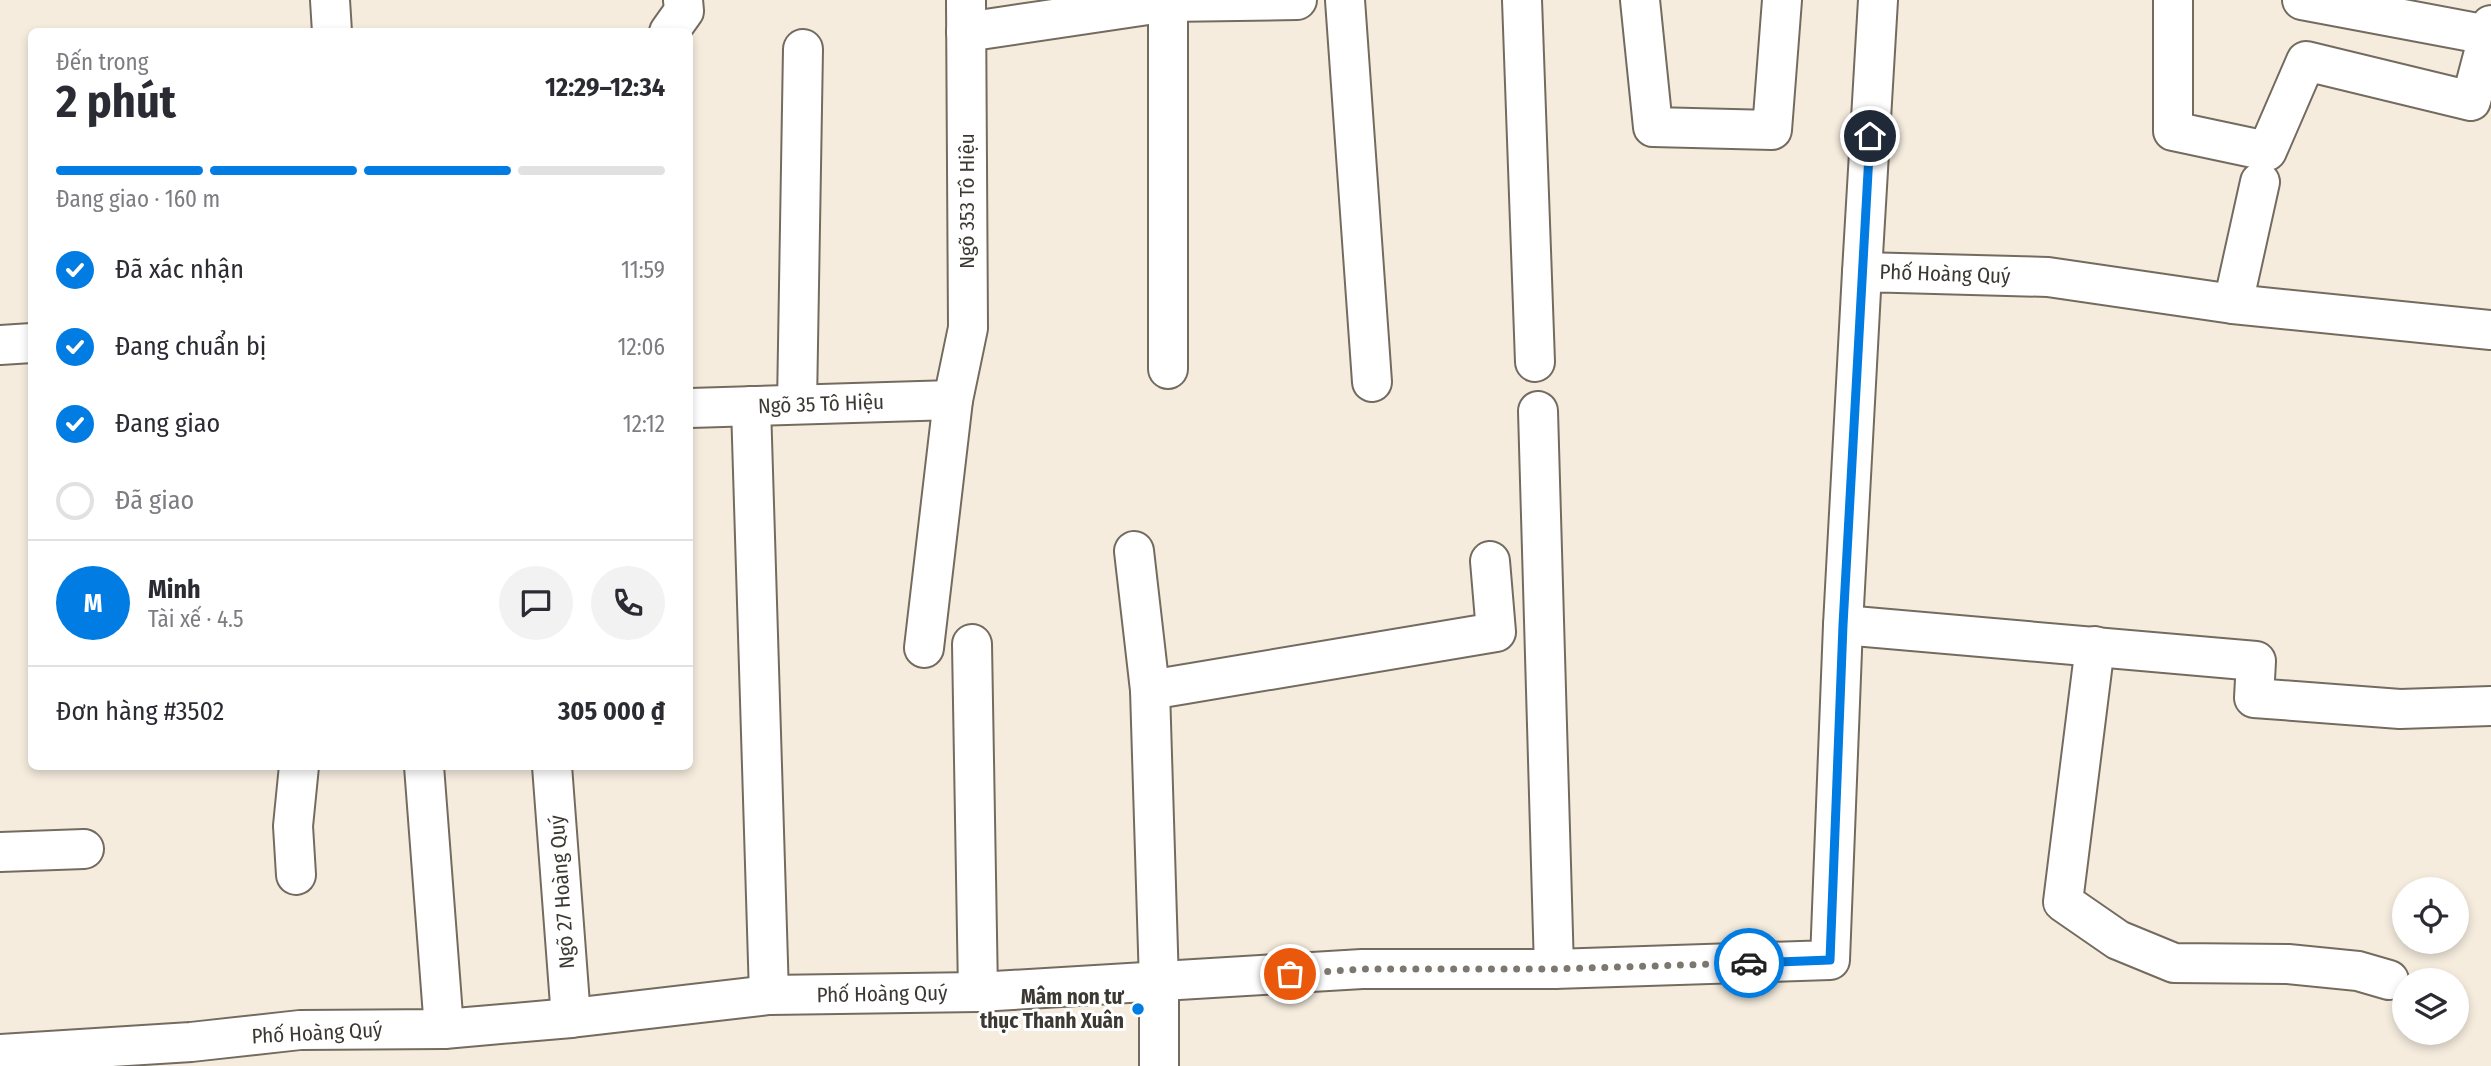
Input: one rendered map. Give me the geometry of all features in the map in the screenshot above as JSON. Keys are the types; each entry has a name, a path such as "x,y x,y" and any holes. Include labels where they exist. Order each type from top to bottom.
{"street":[{"path":"330,0 332,28"},
{"path":"672,28 684,11 683,0"},
{"path":"966,16 1168,1 1297,0"},
{"path":"1345,0 1372,382"},
{"path":"1522,0 1535,362"},
{"path":"1640,0 1653,127 1772,130 1783,0"},
{"path":"1862,272 1878,0"},
{"path":"2173,0 2173,131 2267,151 2306,61 2471,101 2490,30 2302,0"},
{"path":"1168,1 1168,369"},
{"name":"Ngõ 353 Tô Hiệu","path":"924,648 953,400 968,328 966,16"},
{"path":"797,404 803,49"},
{"path":"2233,304 2260,182"},
{"name":"Phố Hoàng Quý","path":"0,1054 191,1042 300,1030 444,1029 571,1018 769,995 978,992 1362,969 1554,969 1830,960 1843,625 1862,272 2048,277 2233,304 2491,330"},
{"path":"0,345 28,343"},
{"name":"Ngõ 35 Tô Hiệu","path":"693,408 953,400"},
{"path":"751,406 769,995"},
{"path":"1538,411 1554,969"},
{"path":"1134,551 1150,690 1159,1066"},
{"path":"1150,690 1496,632 1490,561"},
{"path":"1843,625 2256,661 2255,698 2400,709 2491,706"},
{"path":"972,644 978,992"},
{"path":"2095,646 2063,902 2118,940 2174,963 2288,964 2358,971 2389,980"},
{"path":"296,875 293,826 299,770"},
{"path":"424,770 444,1029"},
{"name":"Ngõ 27 Hoàng Quý","path":"552,770 571,1018"},
{"path":"0,852 84,849"}],"way so far":[{"path":"1290,974 1362,969 1554,969 1749,963"}],"place":[{"name":"Mâm non tư thục Thanh Xuân","path":"1138,1009"}],"route":[{"path":"1749,963 1830,960 1843,625 1870,136"}]}
